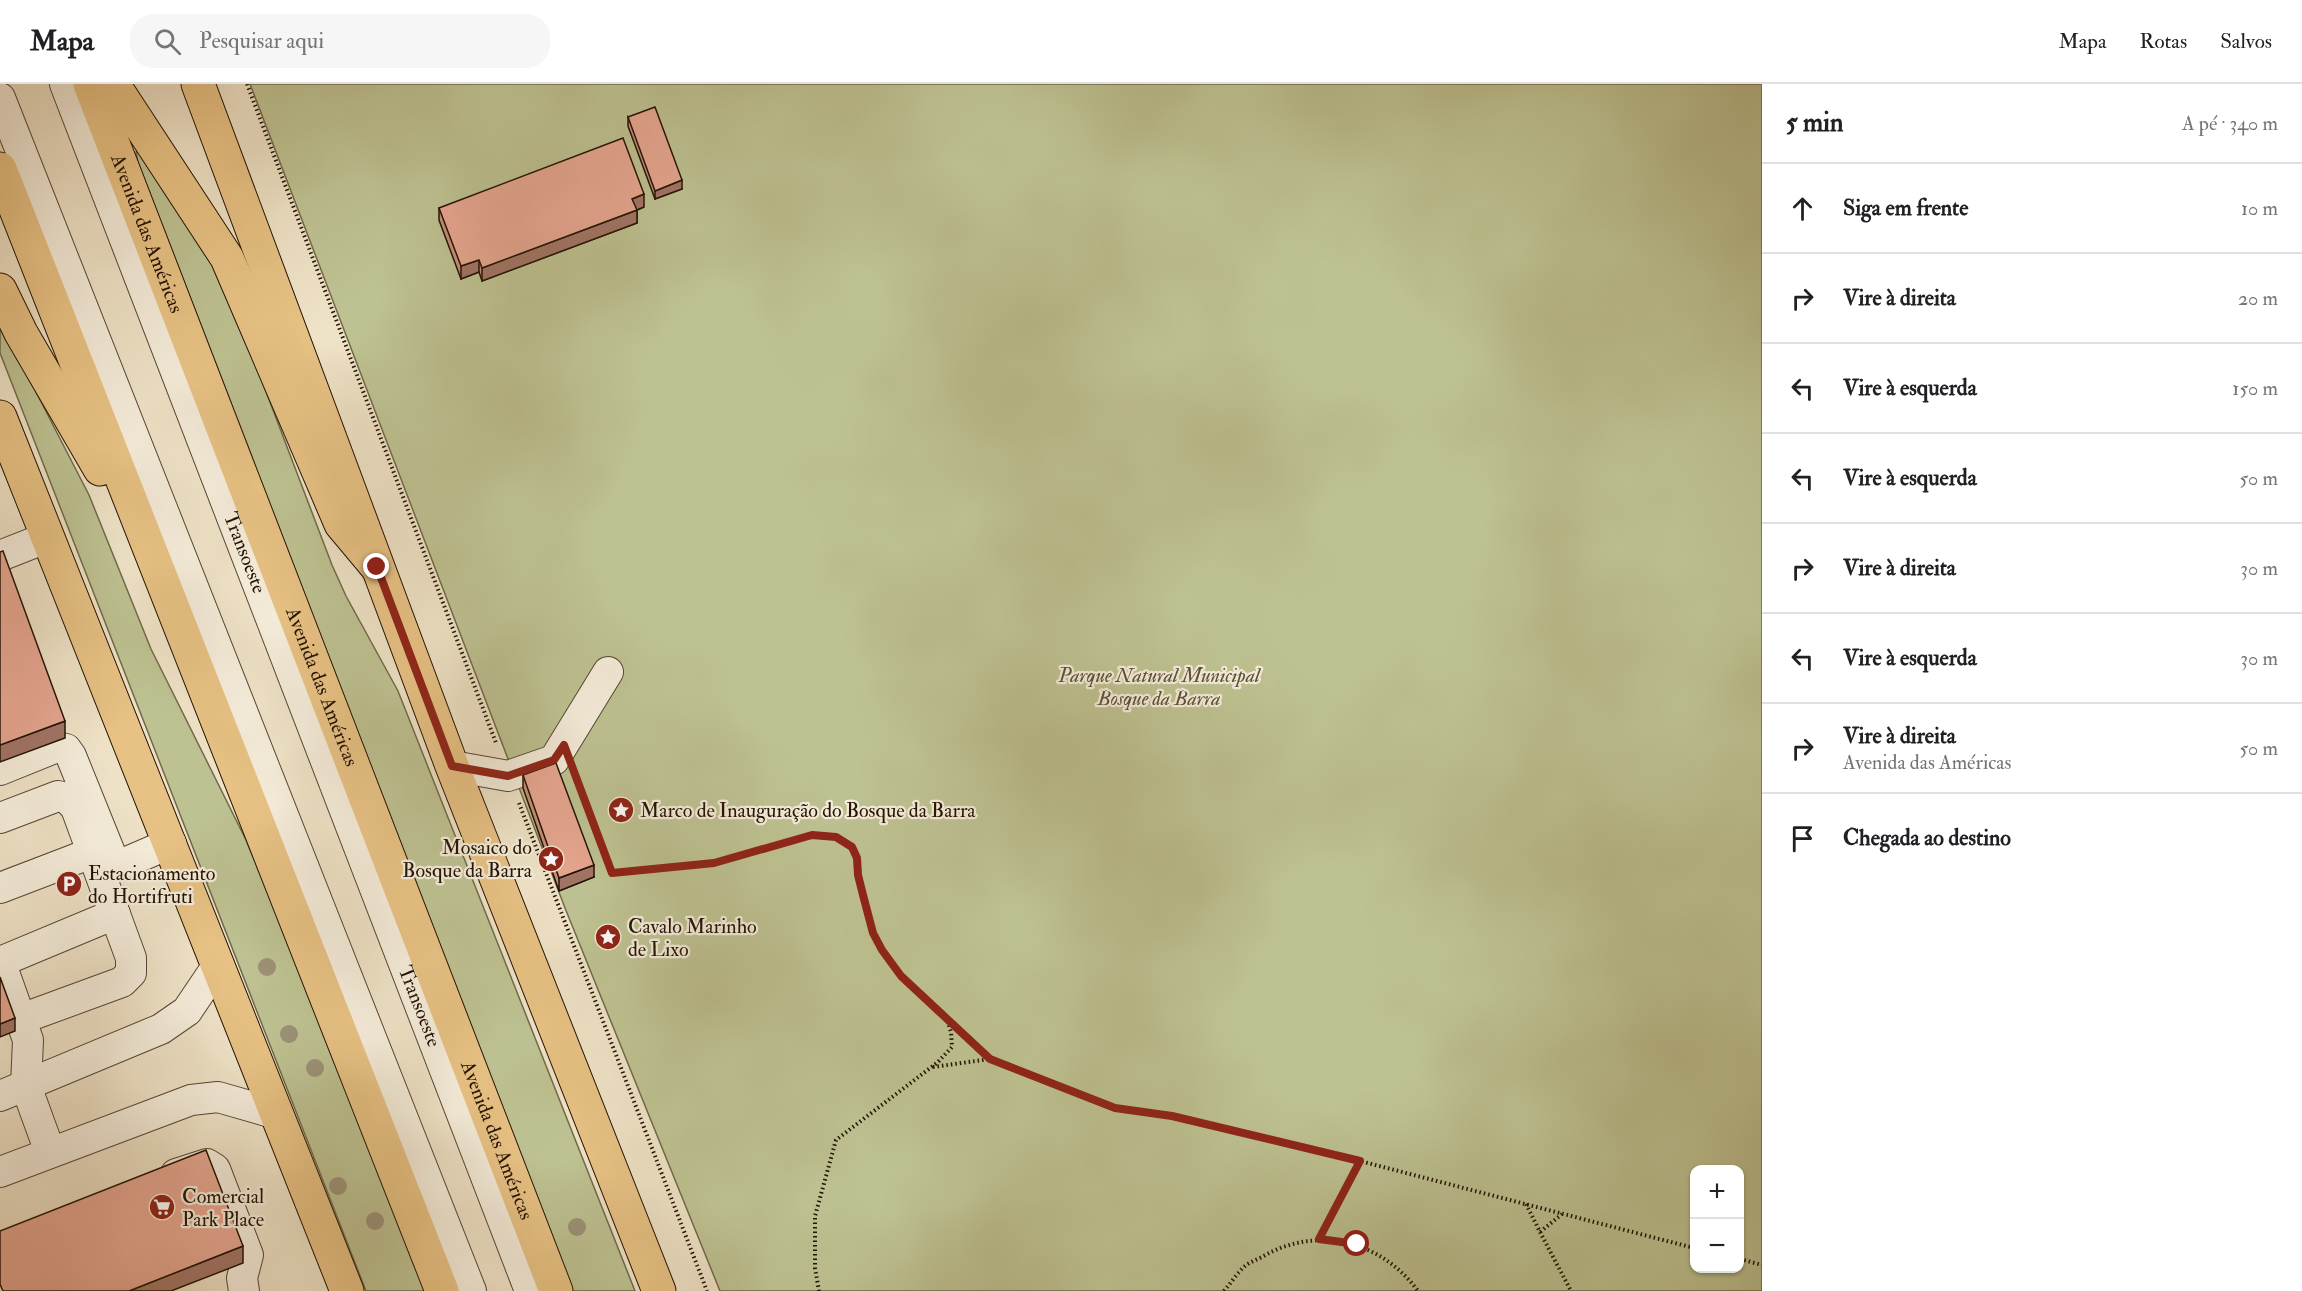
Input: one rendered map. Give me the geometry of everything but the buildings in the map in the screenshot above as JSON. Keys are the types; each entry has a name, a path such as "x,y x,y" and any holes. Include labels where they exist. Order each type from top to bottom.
{"main road":[{"name":"Avenida das Américas","path":"90,84 556,1291"},
{"path":"113,84 227,258 341,524 377,567"},
{"path":"198,84 452,766 659,1291"},
{"path":"0,170 442,1291"},
{"path":"0,290 21,333 113,490 194,694 213,711"},
{"path":"0,417 277,1113 341,1289"}],"street":[{"name":"Transoeste","path":"65,84 530,1291"},
{"path":"0,98 471,1291"},
{"path":"0,556 48,537"},
{"path":"452,766 508,776 554,760 608,672"},
{"path":"0,770 57,747 66,749 71,756 111,855 118,863 127,862 171,843"},
{"path":"0,818 58,796 67,798 76,808 94,852 131,958 131,973 122,982 21,1019"},
{"path":"0,888 94,852"},
{"path":"50,1152 13,1091 28,1040 0,962 115,914"},
{"path":"13,1091 161,1029 187,1011 218,965"},
{"path":"0,1172 191,1100 218,1097 277,1113"},
{"path":"152,1183 201,1165 207,1164 215,1169 248,1255 242,1278 244,1291"}],"path":[{"path":"247,84 508,776 706,1291"},
{"path":"564,745 612,873 714,863 812,835 836,837 852,847 857,858 858,875 873,933 882,950 901,976 990,1059 1115,1108 1172,1116 1360,1161 1690,1247"},
{"path":"819,1291 815,1268 815,1216 836,1140 931,1067 952,1047 951,1032 946,1016"},
{"path":"931,1067 990,1059"},
{"path":"1319,1239 1360,1161"},
{"path":"1526,1204 1571,1291"},
{"path":"1540,1232 1563,1214"},
{"path":"1224,1291 1246,1266 1280,1246 1319,1239 1357,1244 1390,1262 1418,1291"},
{"path":"1744,1260 1762,1265"}],"green space":[{"name":"Parque Natural Municipal Bosque da Barra","path":"250,84 1762,84 1762,1291 720,1291 565,908"},
{"path":"141,150 211,259 230,297 332,565 346,596 398,691 635,1291 573,1291 138,163 136,152"},
{"path":"0,322 89,495 151,649 246,840 315,1006 426,1291 366,1291 0,353"}],"place":[{"name":"Marco de Inauguração do Bosque da Barra","path":"621,810"},
{"name":"Mosaico do Bosque da Barra","path":"551,859"},
{"name":"Estacionamento do Hortifruti","path":"69,884"},
{"name":"Cavalo Marinho de Lixo","path":"608,937"},
{"name":"Comercial Park Place","path":"162,1207"}],"route":[{"path":"377,567 452,766 508,776 554,760 564,745 612,873 714,863 812,835 836,837 852,847 857,858 858,875 873,933 882,950 901,976 990,1059 1115,1108 1172,1116 1360,1161 1319,1239 1357,1244"}]}
